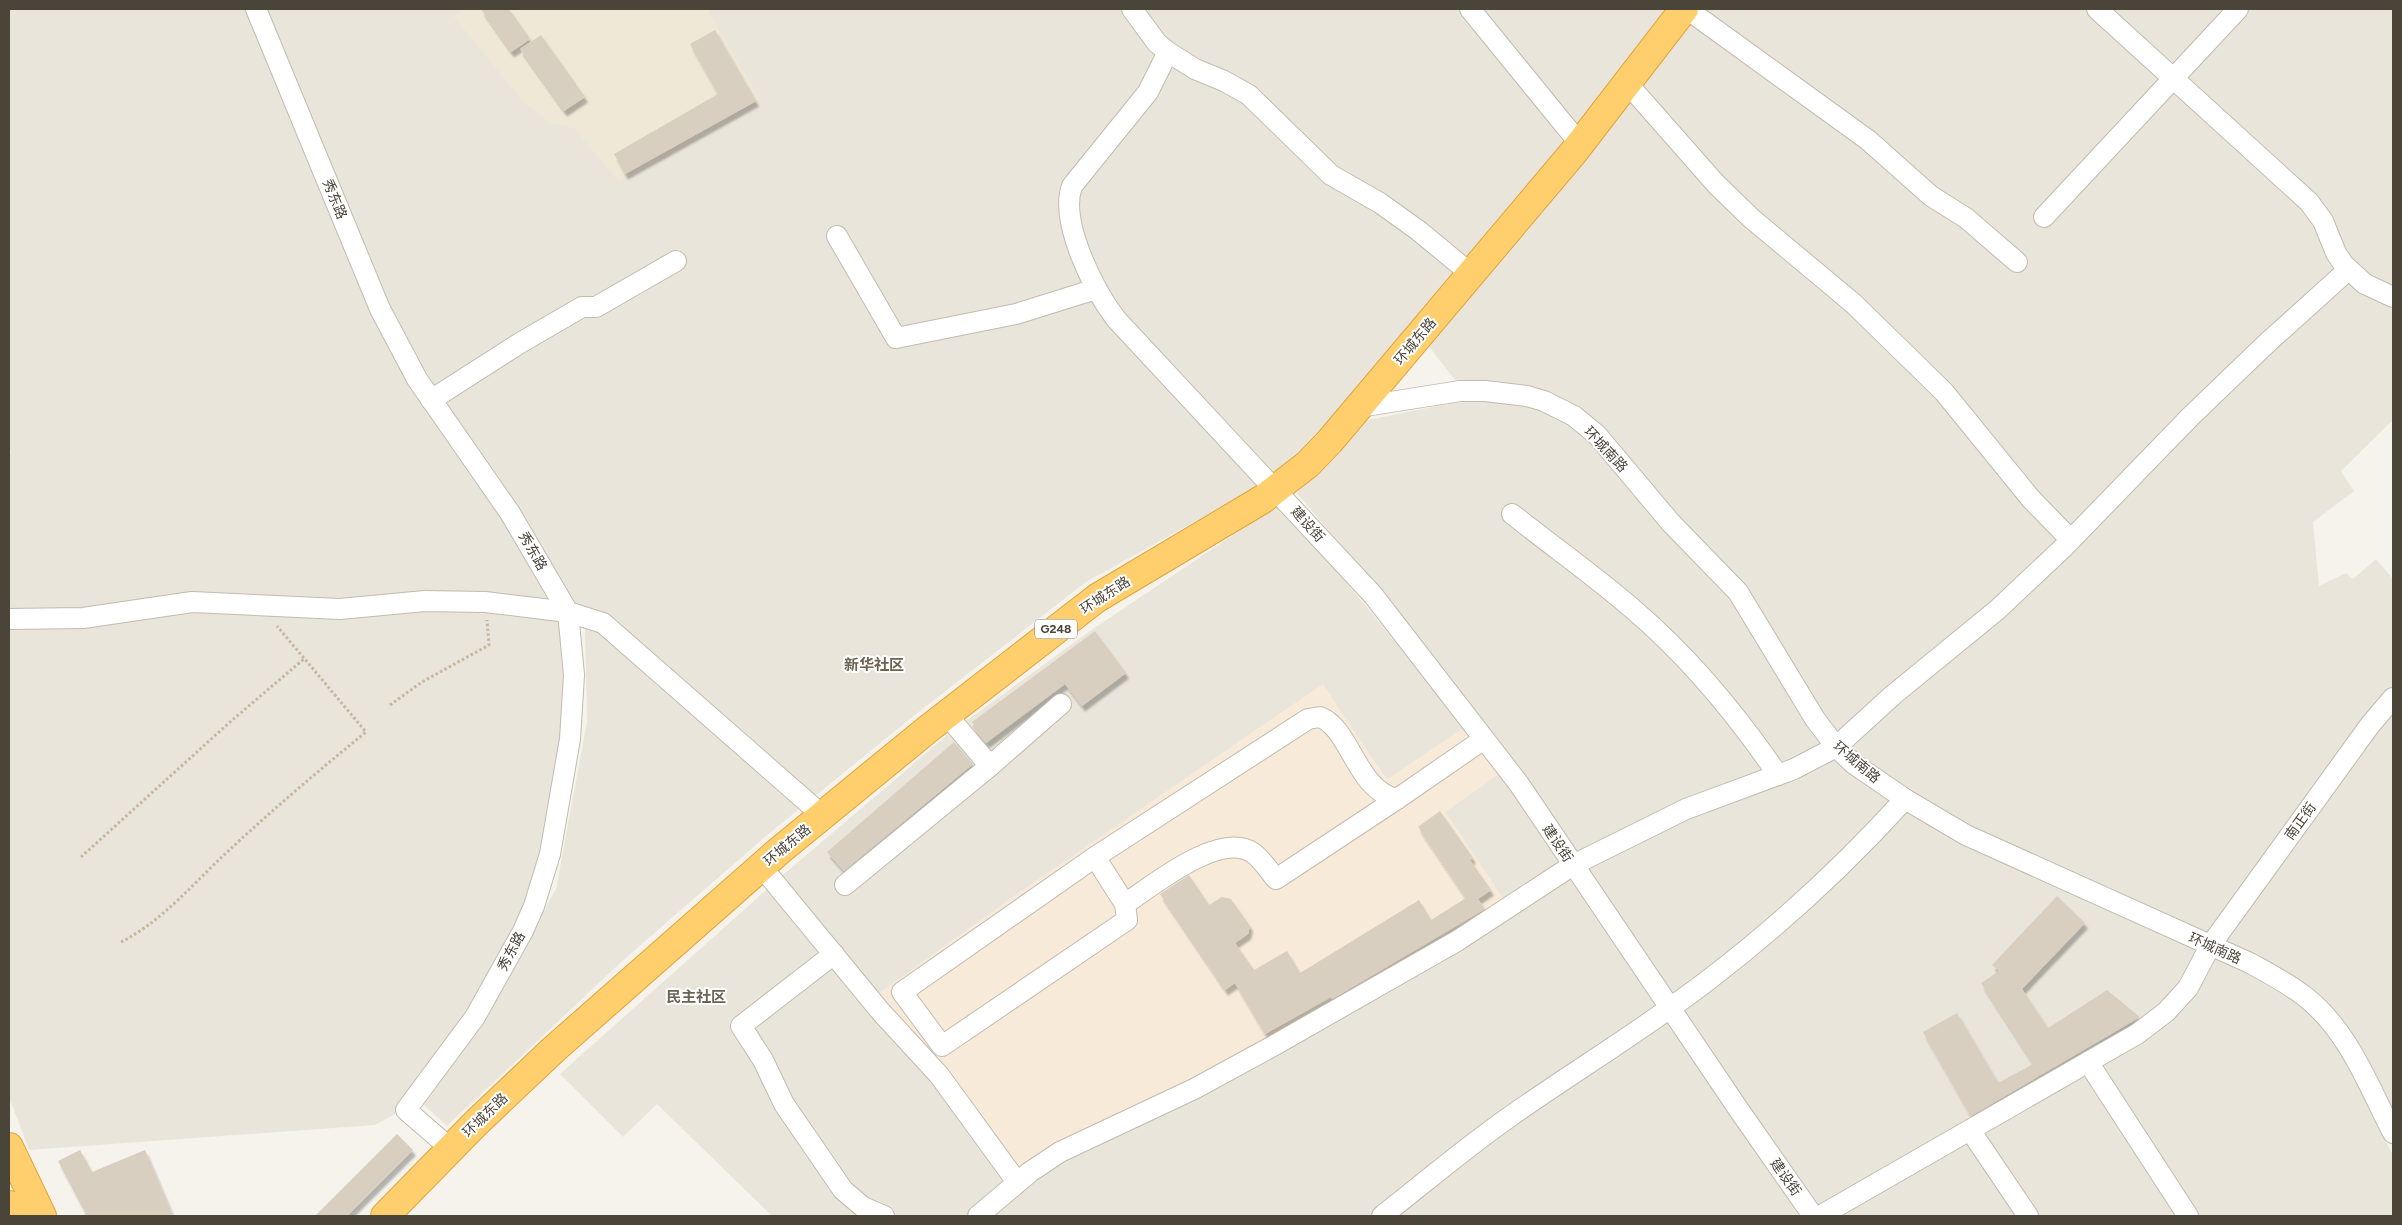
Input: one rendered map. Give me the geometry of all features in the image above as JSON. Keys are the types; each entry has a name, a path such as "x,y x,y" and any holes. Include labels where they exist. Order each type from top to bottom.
{"highway":[{"name":"环城东路","path":"385,1216 532,1070 633,978 822,815 946,714 1097,598 1276,489 1308,464 1580,144 1685,9"},
{"path":"9,1147 42,1216"},
{"path":"9,1206 14,1216"}],"street":[{"name":"秀东路","path":"256,9 380,309 398,345 431,400 510,513 568,612 573,651 574,707 550,854 543,880 523,931 475,1017 406,1110 451,1149"},
{"path":"1132,9 1157,43 1168,52 1195,69 1224,81 1260,103 1325,170 1344,184 1380,203 1419,231 1471,274"},
{"path":"1470,9 1580,144"},
{"path":"1685,9 1868,140 1931,196 1966,218 2017,262"},
{"path":"2044,218 2238,9"},
{"path":"2108,12 2174,78 2309,202 2323,221 2336,253 2348,270 2365,284 2393,297"},
{"name":"建设街","path":"1168,52 1148,92 1072,186 1069,195 1077,249 1096,289 1116,319 1373,595 1519,784 1813,1216"},
{"path":"1627,83 1716,184 1751,218 1854,304 1944,392 2030,499 2071,540"},
{"path":"837,236 896,338 1016,314 1096,289"},
{"path":"431,400 520,343 582,307 596,307 676,261"},
{"path":"978,1216 1017,1182 1060,1152 1194,1089 1374,989 1457,941 1573,865 1686,808 1794,769 1836,747 1893,695 1997,610 2071,540 2197,411 2266,344 2348,270"},
{"name":"环城南路","path":"1359,406 1460,391 1485,391 1527,396 1544,401 1574,416 1597,435 1671,523 1738,592 1815,719 1836,747 1854,764 1905,799 1966,835 2250,964 2285,982 2322,1013 2346,1042 2393,1133"},
{"path":"1512,514 1616,595 1663,637 1718,694 1778,775"},
{"path":"9,619 83,618 192,602 340,609 425,601 485,602 568,612 603,623 822,815"},
{"name":"南正街","path":"1820,1216 2137,1034 2166,1012 2188,988 2210,946 2370,725 2392,703"},
{"path":"845,885 990,766 1061,704"},
{"path":"946,714 990,766"},
{"path":"1095,857 1125,904 1127,920 942,1046 902,992 1095,857 1313,717 1320,717 1331,723 1373,786 1384,795 1397,799"},
{"path":"1125,904 1182,866 1218,849 1236,846 1253,852 1276,879 1484,739"},
{"path":"1382,1216 1501,1123 1670,1008 1707,980 1784,916 1867,840 1905,799"},
{"path":"761,866 881,1012 939,1075 1017,1182"},
{"path":"834,954 741,1026 764,1060 784,1104 843,1190 863,1207 884,1216"},
{"path":"2088,1062 2188,1216"},
{"path":"1970,1130 2028,1216"}],"path":[{"path":"390,705 422,682 489,645 485,602"},
{"path":"121,942 149,925 270,813 366,732 262,605"},
{"path":"81,856 230,722 305,658"}],"shaded area":[{"path":"9,9 250,9 375,311 506,516 562,614 568,707 544,852 528,903 470,1014 397,1113 375,1125 29,1150 9,1097 9,454 11,453 9,443"},
{"path":"260,9 1461,9 1565,144 1336,415 1298,456 1255,488 1086,582 916,714 766,836 620,963 447,1126 421,1102 473,1035 556,889 587,722 585,628 540,543 403,341"},
{"path":"465,9 707,9 761,102 619,182 575,129 551,123 524,103 454,17"},
{"path":"1479,9 1672,9 1578,134"},
{"path":"1696,9 2393,9 2393,420 2341,471 2354,491 2313,522 2319,586 2346,573 2353,579 2376,559 2393,579 2393,687 2207,935 1969,829 1843,746 1743,589 1577,411 1459,385 1423,339"},
{"path":"1461,401 1484,401 1525,406 1541,411 1568,425 1589,442 1663,530 1730,598 1806,725 1832,758 1848,772 1899,808 1961,844 2246,973 2298,1004 2315,1019 2337,1047 2393,1155 2393,1216 1822,1216 1379,591 1297,493 1364,421"},
{"path":"1281,503 1465,727 1387,780 1322,685 1013,897 877,995 783,875 951,732 1093,629"},
{"path":"1323,684 1386,780 1465,727 1500,773 1445,812 1506,903 1228,1066 1017,1176 877,995 1013,897"},
{"path":"2393,706 2393,1120 2351,1039 2219,941"},
{"path":"1500,773 1805,1216 772,1216 657,1104 623,1137 560,1074 773,884 869,1003 1506,903 1445,812"}],"building":[{"path":"481,9 509,9 530,39 511,52"},
{"path":"715,30 756,101 625,174 614,154 718,94 690,44"},
{"path":"541,35 585,97 564,111 520,49"},
{"path":"1095,631 1126,673 1082,706 1065,684 986,743 972,727 974,725 972,722"},
{"path":"954,742 973,764 844,871 827,852"},
{"path":"1440,811 1473,858 1470,860 1491,890 1478,899 1485,909 1332,999 1331,997 1265,1034 1235,983 1225,990 1160,894 1189,875 1209,905 1222,897 1231,899 1250,926 1248,934 1235,943 1254,970 1287,951 1300,973 1419,900 1431,920 1466,898 1418,827"},
{"path":"2057,896 2085,923 2022,989 2048,1028 2107,990 2140,1017 1971,1116 1923,1032 1957,1013 1998,1083 2033,1064 1981,983 1999,971 1992,965"},
{"path":"397,1134 413,1150 347,1216 315,1216"},
{"path":"80,1150 92,1172 145,1150 173,1216 87,1216 58,1161"}],"district":[{"name":"新华社区","path":"874,665"},
{"name":"民主社区","path":"696,997"}]}
